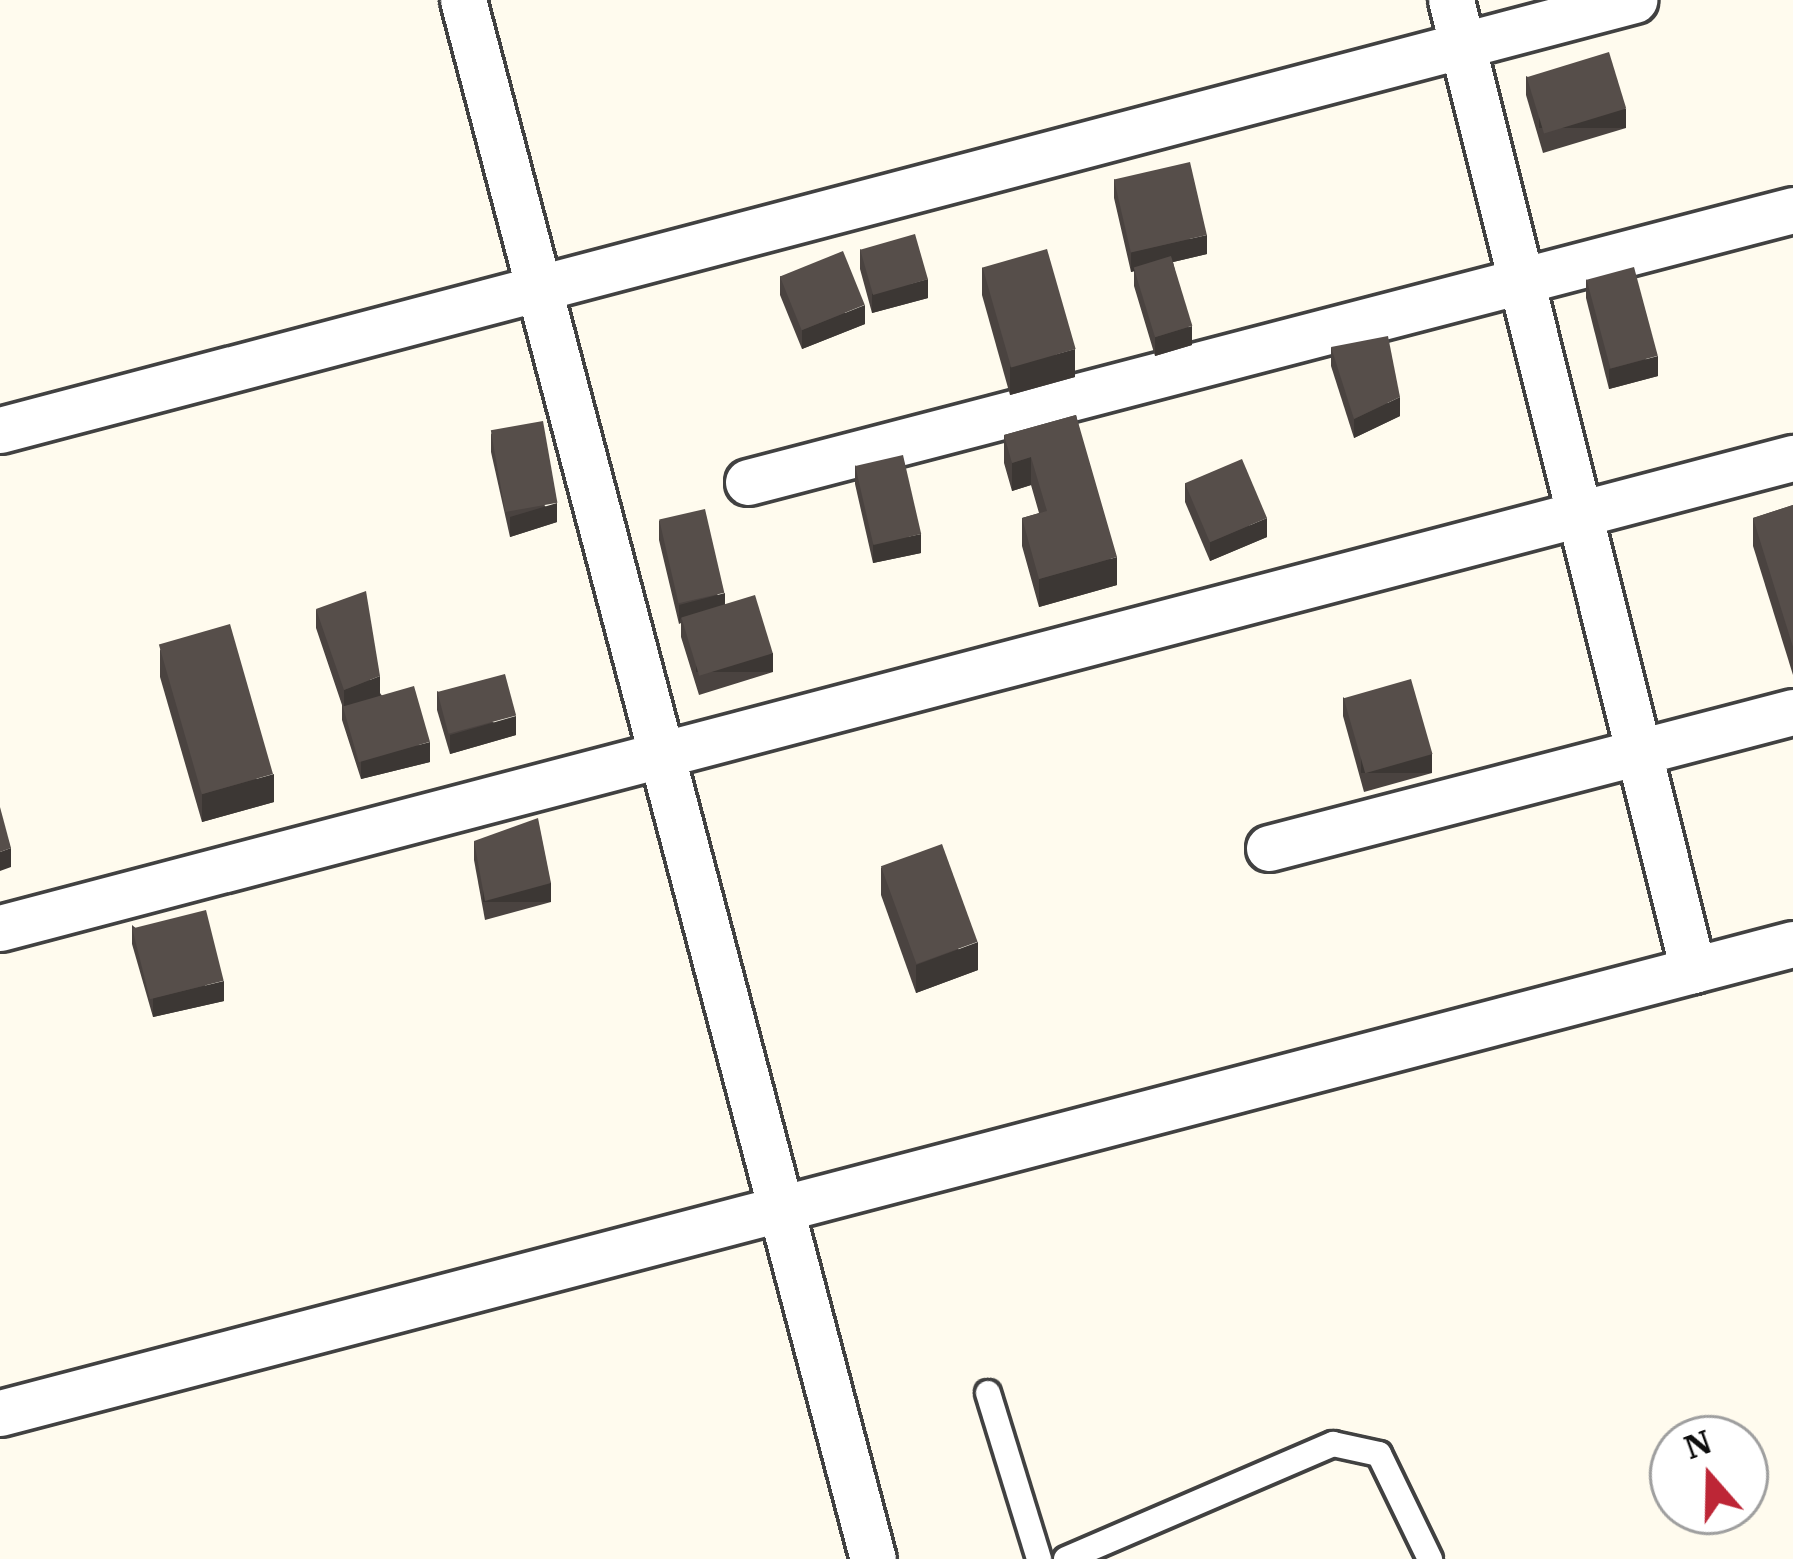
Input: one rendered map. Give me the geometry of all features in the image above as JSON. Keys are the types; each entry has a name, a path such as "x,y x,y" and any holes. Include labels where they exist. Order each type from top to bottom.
{"street":[{"path":"463,0 777,1214 873,1559"},
{"path":"1451,0 1645,753 1693,970"},
{"path":"0,430 539,295 1634,0"},
{"path":"748,482 1793,210"},
{"path":"0,928 1793,458"},
{"path":"1269,848 1793,712"},
{"path":"0,1413 777,1214 1793,944"}],"lane":[{"path":"988,1393 1039,1559"},
{"path":"1066,1559 1333,1444 1379,1454 1430,1559"}],"building":[{"path":"1609,52 1626,108 1544,134 1527,77"},
{"path":"1190,162 1207,235 1131,253 1114,180"},
{"path":"915,234 928,279 873,295 860,250"},
{"path":"1047,249 1076,349 1011,367 983,267"},
{"path":"843,251 865,305 802,330 780,276"},
{"path":"1171,256 1192,326 1155,337 1134,267"},
{"path":"1634,267 1658,356 1610,369 1587,280"},
{"path":"1388,336 1400,397 1354,419 1331,347"},
{"path":"1076,415 1117,557 1039,579 1022,518 1047,511 1031,457 1012,463 1004,435"},
{"path":"543,421 557,503 505,512 491,430"},
{"path":"903,455 921,534 873,545 855,466"},
{"path":"1242,459 1267,518 1210,542 1185,483"},
{"path":"1793,505 1793,647 1753,518"},
{"path":"705,509 724,593 679,603 659,520"},
{"path":"366,591 380,676 344,690 316,609"},
{"path":"755,595 773,653 699,676 681,618"},
{"path":"230,624 273,774 202,794 159,644"},
{"path":"505,674 516,716 449,734 437,692"},
{"path":"1411,679 1432,754 1365,773 1344,698"},
{"path":"414,686 430,742 359,762 343,706"},
{"path":"0,807 11,848 0,852"},
{"path":"538,818 551,883 485,901 474,841"},
{"path":"942,844 978,942 916,964 881,866"},
{"path":"206,910 224,981 150,999 132,928"}]}
